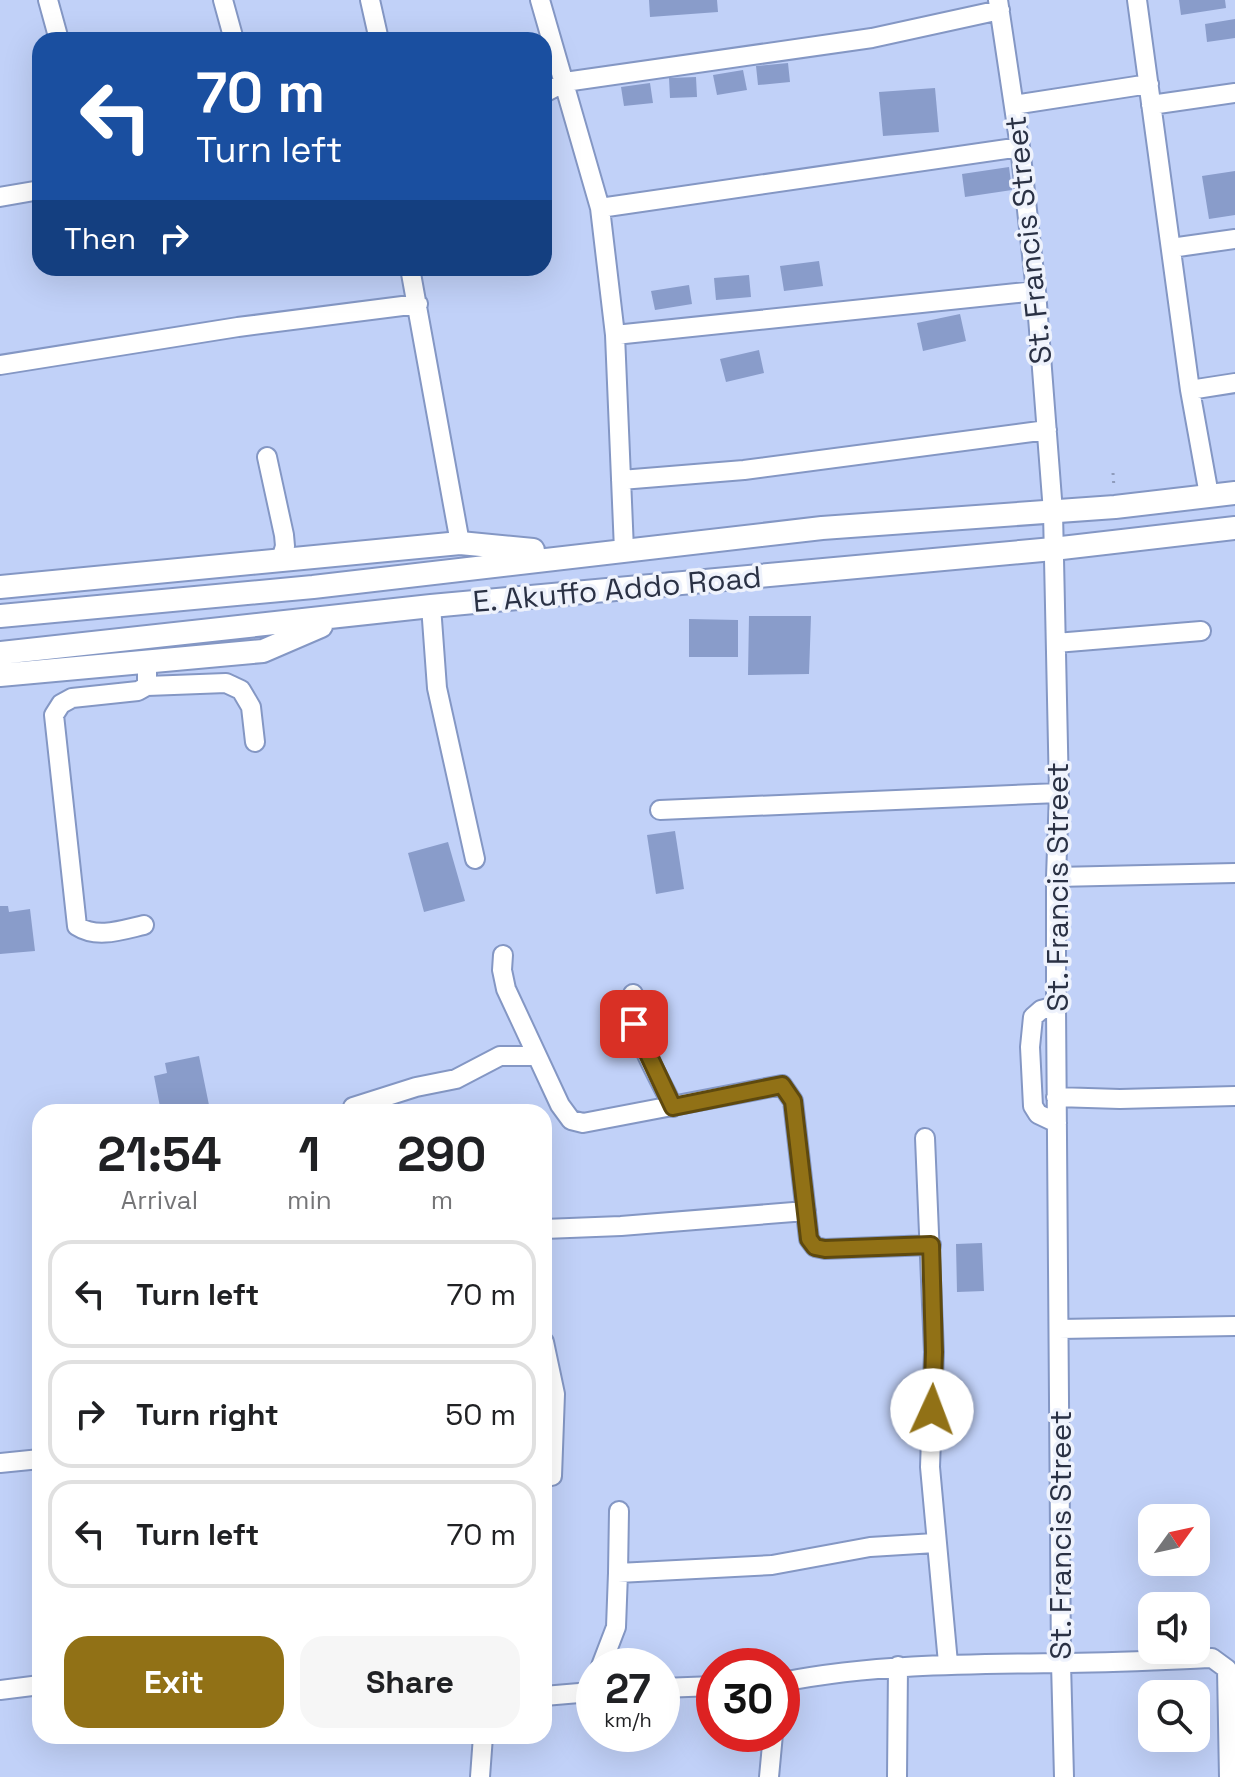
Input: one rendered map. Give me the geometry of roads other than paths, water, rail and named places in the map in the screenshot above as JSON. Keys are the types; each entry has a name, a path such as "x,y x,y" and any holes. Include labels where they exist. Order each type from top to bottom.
{"main road":[{"name":"E. Akuffo Addo Road","path":"0,616 313,587 822,528 1115,507 1235,493"},
{"name":"E. Akuffo Addo Road","path":"0,653 431,606 1053,549 1235,528"},
{"path":"0,587 460,543 574,555"},
{"path":"0,675 263,651 342,616"}],"street":[{"path":"48,0 57,32"},
{"path":"223,0 232,32"},
{"path":"370,0 377,32"},
{"path":"540,0 550,32"},
{"path":"1137,0 1190,390 1209,495"},
{"path":"552,89 565,82 872,38 999,5"},
{"name":"St. Francis Street","path":"999,5 1020,147 1036,291 1053,512 1059,793 1056,1097 1064,1777"},
{"path":"552,39 600,208 615,335 624,550"},
{"path":"1014,105 1149,84"},
{"path":"1151,105 1235,93"},
{"path":"600,208 1020,147"},
{"path":"0,197 32,191"},
{"path":"1171,248 1235,239"},
{"path":"412,276 460,543"},
{"path":"615,335 1036,291"},
{"path":"0,365 238,327 418,304"},
{"path":"1190,390 1235,383"},
{"path":"621,480 744,470 1047,430"},
{"path":"267,457 284,535 281,560"},
{"path":"431,606 437,688 475,859"},
{"path":"1056,643 1201,631"},
{"path":"147,661 147,686"},
{"path":"144,925 101,933 88,933 77,926 54,715 61,704 72,698 138,691 147,686 226,683 241,690 251,707 255,742"},
{"path":"660,810 1059,793"},
{"path":"1056,877 1235,873"},
{"path":"503,955 506,989 560,1105 571,1120 583,1123 782,1085 793,1101 809,1239 815,1247 931,1245"},
{"path":"633,994 631,1007 634,1024 673,1107"},
{"path":"1056,1006 1041,1010 1033,1017 1030,1047 1033,1106 1038,1114 1057,1123"},
{"path":"362,1104 416,1087 456,1079 500,1056 536,1056"},
{"path":"1056,1097 1235,1096"},
{"path":"925,1138 934,1352 930,1467 948,1663"},
{"path":"552,1229 806,1211"},
{"path":"1059,1329 1235,1326"},
{"path":"552,1380 555,1394 552,1476"},
{"path":"0,1463 32,1460"},
{"path":"608,1648 616,1627 619,1511"},
{"path":"618,1573 772,1565 870,1547 935,1543"},
{"path":"800,1680 898,1666 948,1663 1212,1658 1227,1669 1229,1777"},
{"path":"897,1777 898,1666"},
{"path":"0,1690 32,1686"},
{"path":"552,1695 576,1691"},
{"path":"480,1777 482,1744"},
{"path":"769,1777 771,1752"}]}
